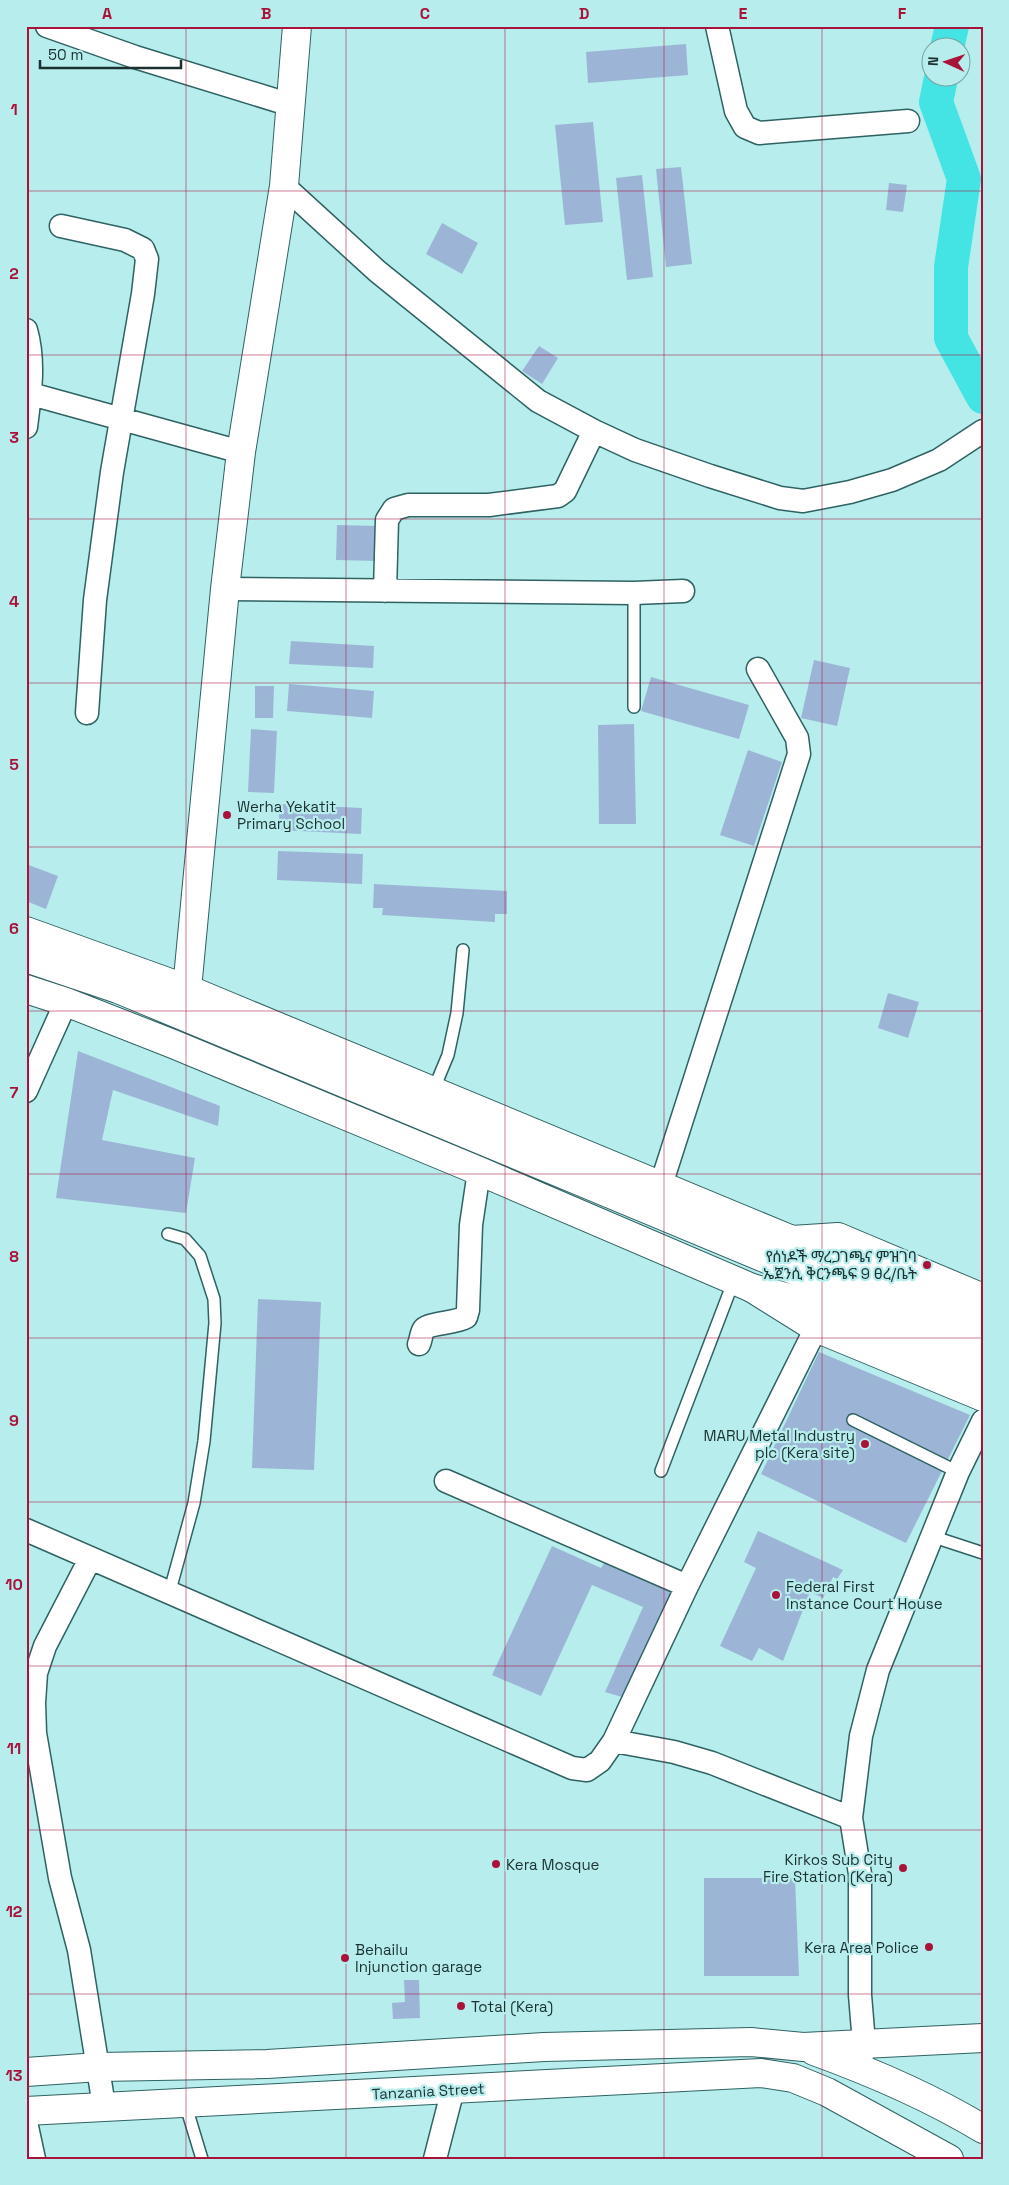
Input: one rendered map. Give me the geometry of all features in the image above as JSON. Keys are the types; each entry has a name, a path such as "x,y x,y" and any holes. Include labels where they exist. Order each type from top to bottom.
{"main road":[{"path":"187,989 225,589 241,452 284,186 298,26"},
{"path":"26,931 187,989 792,1240 983,1323"},
{"path":"26,958 126,993 983,1349"},
{"path":"26,989 66,1002 479,1171 743,1284 826,1308 983,1374"},
{"path":"792,1240 838,1237 983,1298"},
{"path":"743,1284 816,1328 983,1397"},
{"path":"26,2072 99,2067 267,2064 544,2046 751,2042 862,2055 983,2038"},
{"path":"483,2050 490,2088"},
{"path":"836,2097 862,2055"},
{"path":"862,2055 983,2128"},
{"name":"Tanzania Street","path":"26,2112 104,2106 761,2073 794,2078 836,2097 949,2159"}],"street":[{"path":"47,26 135,57 292,105"},
{"path":"717,26 736,111 745,127 759,133 908,121"},
{"path":"284,186 377,271 538,401 594,431 635,450 780,498 803,501 850,492 892,480 939,460 981,432"},
{"path":"61,226 125,240 143,249 147,259 143,294 121,419 95,600 87,712"},
{"path":"26,330 30,343 31,394 27,421"},
{"path":"31,394 241,452"},
{"path":"385,590 387,520 394,509 408,505 489,505 558,496 565,491 594,431"},
{"path":"225,589 634,593 683,591"},
{"path":"662,1186 799,754 797,738 758,669"},
{"path":"26,1091 66,1002"},
{"path":"419,1344 423,1330 428,1326 458,1322 466,1317 468,1310 471,1225 479,1171"},
{"path":"26,1530 169,1594 572,1768 587,1770 600,1761 614,1741 687,1586 816,1328"},
{"path":"862,2055 860,1874 851,1818 861,1736 878,1670 931,1536 958,1472 983,1421"},
{"path":"446,1482 687,1586"},
{"path":"90,1559 45,1646 36,1674 34,1703 36,1733 60,1878 79,1950 104,2106"},
{"path":"614,1741 674,1752 712,1763 851,1818"},
{"path":"435,2159 453,2089"},
{"path":"26,2122 34,2159"}],"lane":[{"path":"634,593 634,707"},
{"path":"433,1090 448,1055 457,1013 462,950"},
{"path":"168,1234 186,1239 200,1256 214,1299 215,1323 204,1440 194,1503 169,1594"},
{"path":"661,1471 743,1284"},
{"path":"853,1420 958,1472"},
{"path":"931,1536 983,1554"},
{"path":"184,2102 202,2159"}],"building":[{"path":"686,44 688,75 588,83 586,52"},
{"path":"593,122 603,222 565,225 555,125"},
{"path":"681,167 692,264 666,267 656,169"},
{"path":"642,175 653,277 627,280 616,178"},
{"path":"889,183 907,185 903,212 886,210"},
{"path":"442,223 478,243 462,274 426,254"},
{"path":"539,346 558,358 542,384 522,371"},
{"path":"337,525 378,526 378,561 336,560"},
{"path":"291,641 374,646 373,668 289,664"},
{"path":"814,660 850,668 837,726 801,718"},
{"path":"651,677 749,705 739,739 641,711"},
{"path":"289,684 374,691 372,718 287,711"},
{"path":"255,686 274,686 273,718 255,718"},
{"path":"634,724 636,824 599,824 598,725"},
{"path":"251,729 277,731 274,793 248,792"},
{"path":"748,750 782,762 754,846 720,835"},
{"path":"280,804 362,808 361,834 278,830"},
{"path":"278,851 363,854 362,884 277,880"},
{"path":"26,864 58,876 46,909 26,901"},
{"path":"374,884 507,891 507,914 495,914 495,922 382,915 383,908 373,908"},
{"path":"888,993 919,1002 908,1038 878,1028"},
{"path":"78,1051 220,1106 218,1126 113,1090 102,1140 195,1158 186,1213 56,1198"},
{"path":"258,1299 321,1302 314,1470 252,1468"},
{"name":"MARU Metal Industry plc (Kera site)","path":"819,1352 970,1415 906,1543 761,1474"},
{"name":"Federal First Instance Court House","path":"758,1531 843,1570 837,1579 833,1577 823,1598 810,1592 783,1661 759,1648 752,1661 720,1646 756,1568 744,1562"},
{"path":"552,1546 601,1568 610,1554 676,1585 622,1697 605,1692 643,1607 592,1585 541,1696 492,1675"},
{"path":"704,1878 795,1878 799,1976 704,1976"},
{"path":"404,1980 419,1980 420,2018 393,2019 392,2003 405,2002"}],"waterway":[{"path":"949,38 952,26"},
{"path":"939,88 936,102 964,179 951,267 951,338 983,397"}],"place":[{"name":"Werha Yekatit Primary School","path":"227,815"},
{"name":"የሰነዶች ማረጋገጫና ምዝገባ ኤጀንሲ ቅርንጫፍ 9 ፀረ/ቤት","path":"927,1265"},
{"name":"MARU Metal Industry plc (Kera site)","path":"865,1444"},
{"name":"Federal First Instance Court House","path":"776,1595"},
{"name":"Kera Mosque","path":"496,1864"},
{"name":"Kirkos Sub City Fire Station (Kera)","path":"903,1868"},
{"name":"Kera Area Police","path":"929,1947"},
{"name":"Behailu Injunction garage","path":"345,1958"},
{"name":"Total (Kera)","path":"461,2006"}]}
